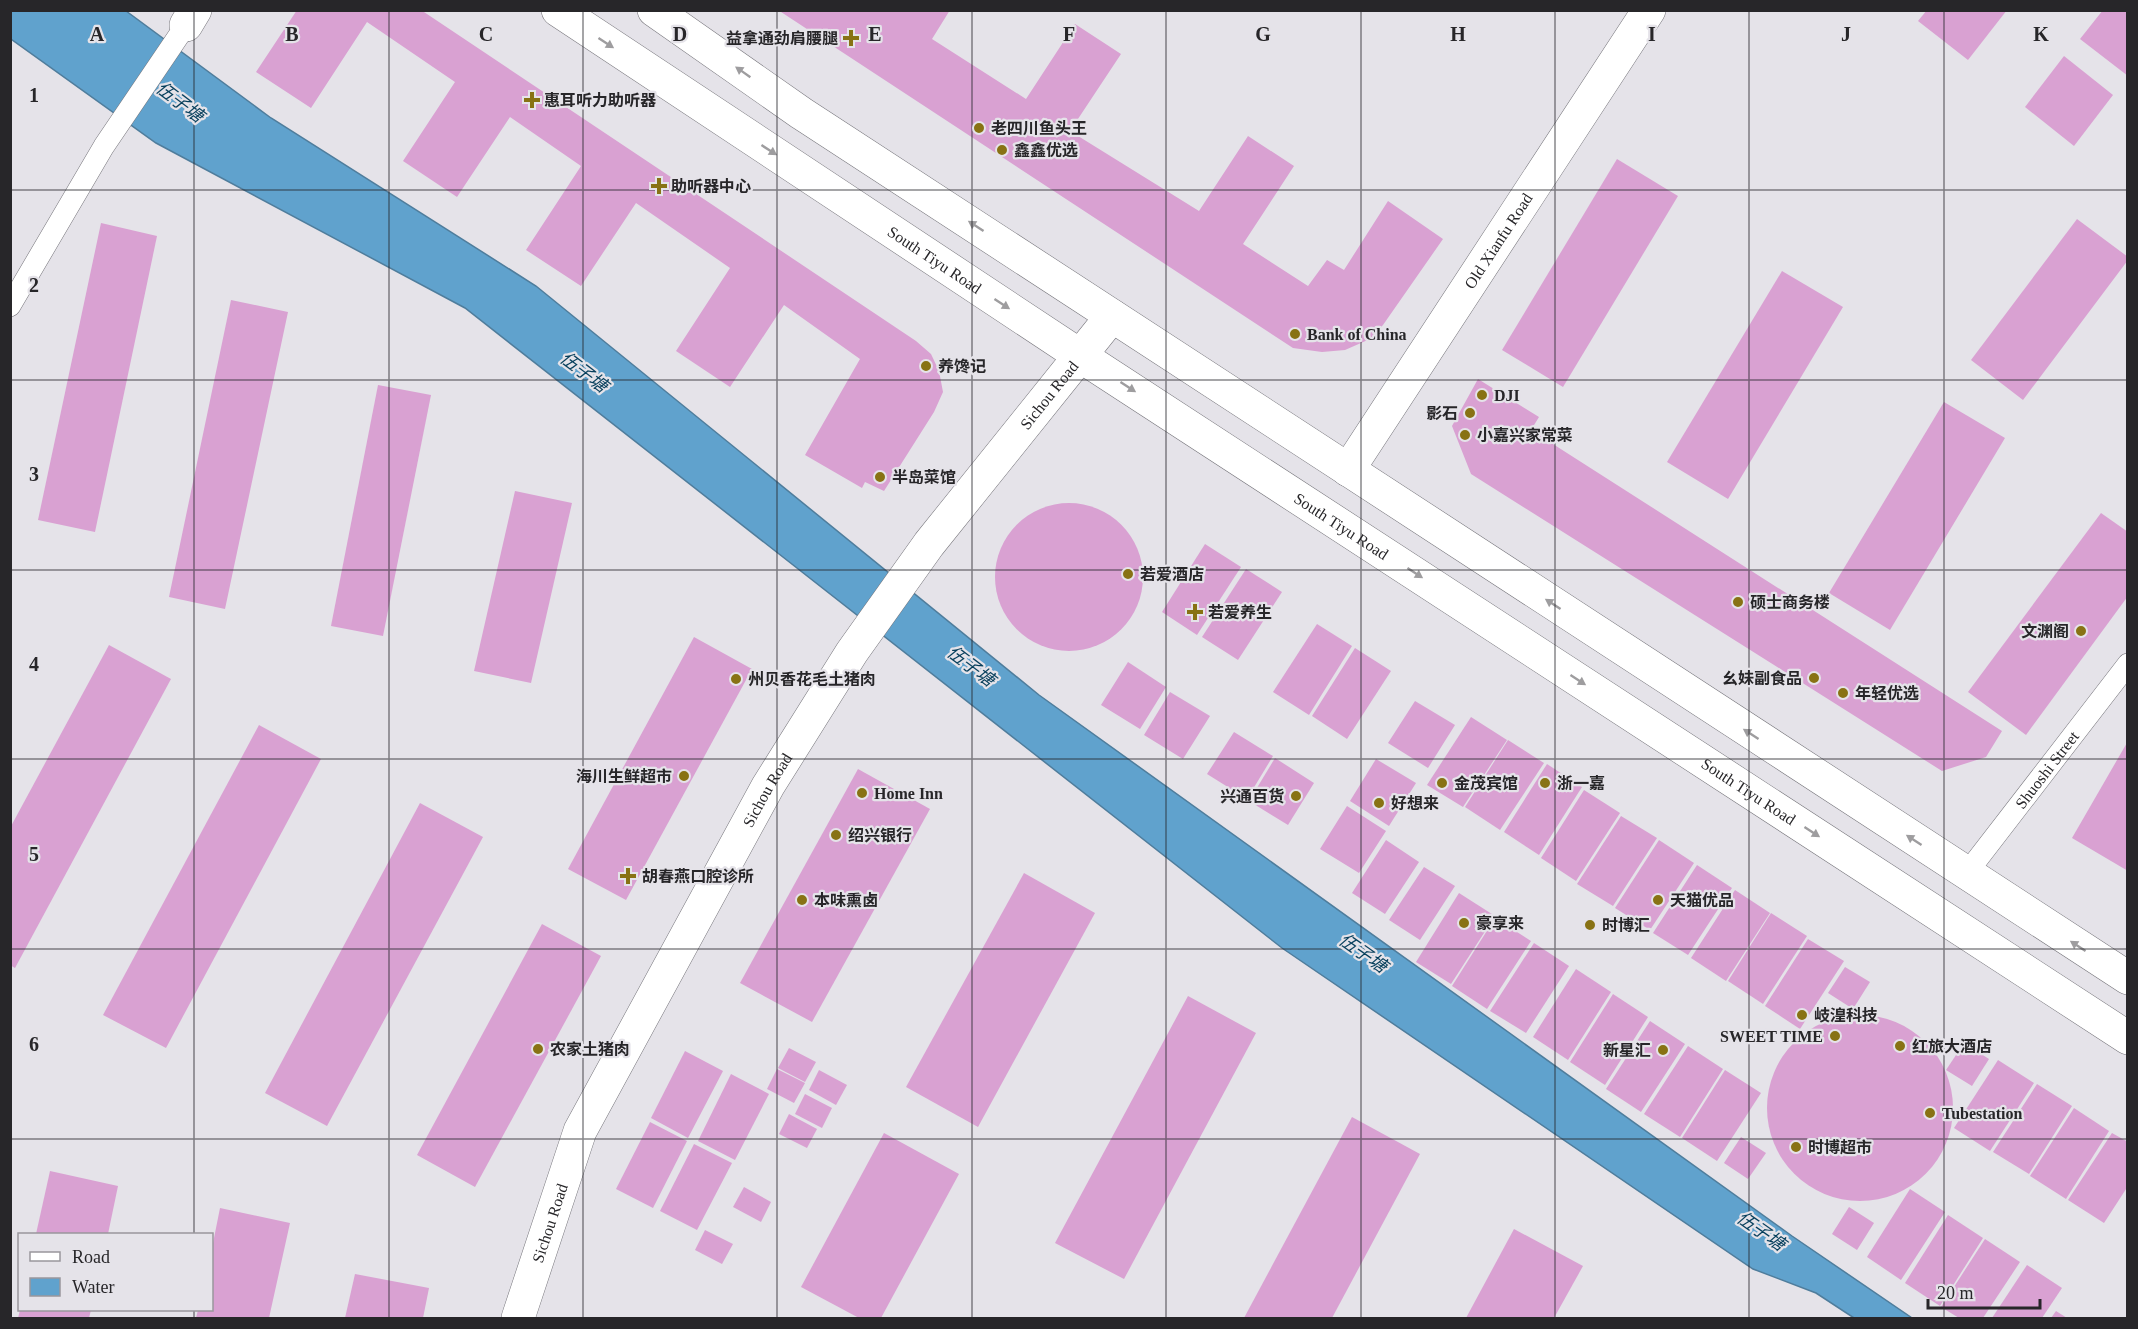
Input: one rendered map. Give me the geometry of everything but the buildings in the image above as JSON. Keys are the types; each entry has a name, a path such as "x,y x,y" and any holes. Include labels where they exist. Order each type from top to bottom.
{"main road":[{"name":"South Tiyu Road","path":"558,10 1079,355 2127,1038"},
{"path":"654,10 801,112 2127,978"},
{"name":"Old Xianfu Road","path":"1348,470 1649,10"},
{"name":"Sichou Road","path":"518,1318 580,1131 768,786 852,652 929,544 1112,316"}],"lane":[{"path":"10,306 104,146 190,18"},
{"name":"Shuoshi Street","path":"1966,874 2127,664"}],"water":[{"name":"伍子塘","path":"10,11 126,11 271,118 536,286 1039,695 1792,1236 1912,1318 1854,1318 1816,1293 1753,1269 1282,948 465,308 156,143 11,39"}],"place":[{"name":"益拿通劲肩腰腿","path":"851,38"},
{"name":"惠耳听力助听器","path":"532,100"},
{"name":"老四川鱼头王","path":"979,128"},
{"name":"鑫鑫优选","path":"1002,150"},
{"name":"助听器中心","path":"659,186"},
{"name":"Bank of China","path":"1295,334"},
{"name":"养馋记","path":"926,366"},
{"name":"DJI","path":"1482,395"},
{"name":"影石","path":"1470,413"},
{"name":"小嘉兴家常菜","path":"1465,435"},
{"name":"半岛菜馆","path":"880,477"},
{"name":"若爱酒店","path":"1128,574"},
{"name":"硕士商务楼","path":"1738,602"},
{"name":"若爱养生","path":"1195,612"},
{"name":"文渊阁","path":"2081,631"},
{"name":"幺妹副食品","path":"1814,678"},
{"name":"州贝香花毛土猪肉","path":"736,679"},
{"name":"年轻优选","path":"1843,693"},
{"name":"海川生鲜超市","path":"684,776"},
{"name":"金茂宾馆","path":"1442,783"},
{"name":"浙一嘉","path":"1545,783"},
{"name":"Home Inn","path":"862,793"},
{"name":"兴通百货","path":"1296,796"},
{"name":"好想来","path":"1379,803"},
{"name":"绍兴银行","path":"836,835"},
{"name":"胡春燕口腔诊所","path":"628,876"},
{"name":"本味熏卤","path":"802,900"},
{"name":"天猫优品","path":"1658,900"},
{"name":"豪享来","path":"1464,923"},
{"name":"时博汇","path":"1590,925"},
{"name":"岐湟科技","path":"1802,1015"},
{"name":"SWEET TIME","path":"1835,1036"},
{"name":"红旅大酒店","path":"1900,1046"},
{"name":"农家土猪肉","path":"538,1049"},
{"name":"新星汇","path":"1663,1050"},
{"name":"Tubestation","path":"1930,1113"},
{"name":"时博超市","path":"1796,1147"}]}
